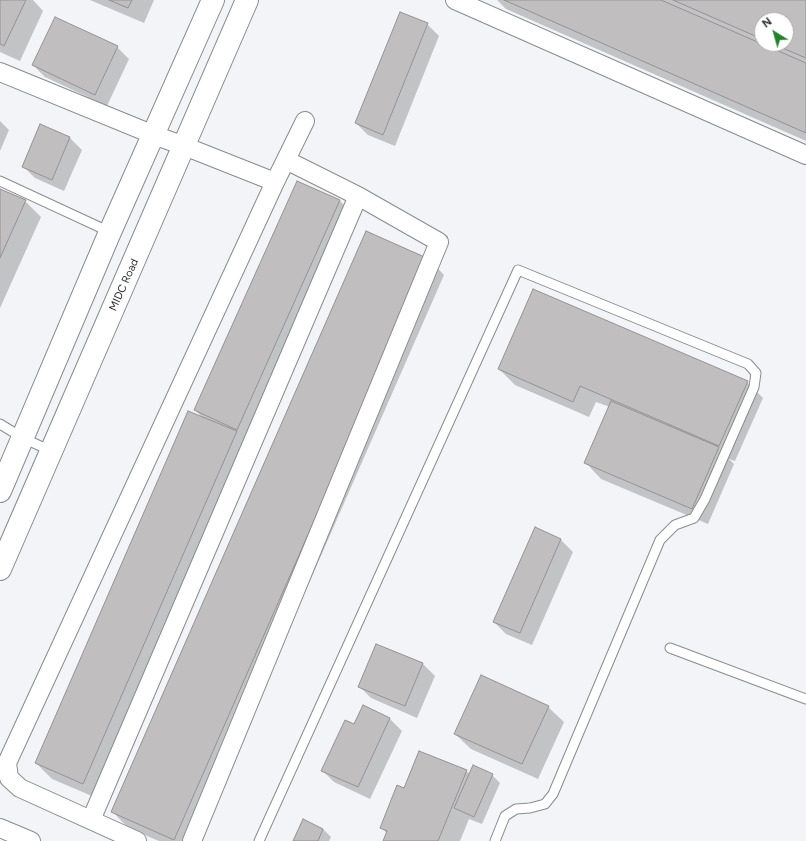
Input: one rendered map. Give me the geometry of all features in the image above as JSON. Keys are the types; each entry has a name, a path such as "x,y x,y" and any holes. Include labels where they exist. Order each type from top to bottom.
{"main road":[{"path":"0,491 110,232 213,0"},
{"name":"MIDC Road","path":"0,569 247,0"}],"street":[{"path":"454,0 806,155"},
{"path":"0,72 154,135 275,182"},
{"path":"137,841 20,788 9,778 7,763 275,182 305,121"},
{"path":"192,841 440,242 358,196 286,160"},
{"path":"91,820 358,196"},
{"path":"0,828 31,841"}],"lane":[{"path":"0,181 110,232"},
{"path":"259,841 518,270 748,364 756,373 754,387 705,499 694,518 675,525 660,540 553,794 545,804 530,808 516,809 506,816 495,841"},
{"path":"0,424 23,438 51,451"},
{"path":"670,648 806,699"}],"building":[{"path":"0,0 26,0 4,46 0,44"},
{"path":"109,0 132,0 128,8"},
{"path":"504,0 661,0 754,40 754,52 781,52 806,63 806,133"},
{"path":"673,0 806,0 806,58 792,52 794,52 794,12 754,12 754,35"},
{"path":"400,12 428,23 383,135 355,123"},
{"path":"55,17 118,46 95,95 32,65"},
{"path":"40,124 70,137 52,180 22,167"},
{"path":"297,181 340,200 237,430 194,410"},
{"path":"0,189 26,200 0,258"},
{"path":"366,231 429,259 174,840 111,812"},
{"path":"533,289 748,381 719,446 580,386 573,402 498,369"},
{"path":"611,401 719,447 692,509 584,463"},
{"path":"188,411 237,431 83,784 35,763"},
{"path":"535,527 561,539 520,633 493,622"},
{"path":"376,644 423,663 405,706 358,687"},
{"path":"481,675 549,706 522,764 454,734"},
{"path":"363,705 390,718 358,787 321,771 345,720 354,724"},
{"path":"419,751 467,770 438,841 383,841 387,831 380,828 397,785 404,788"},
{"path":"473,765 493,774 474,817 454,808"},
{"path":"303,819 323,829 318,841 293,841"}]}
